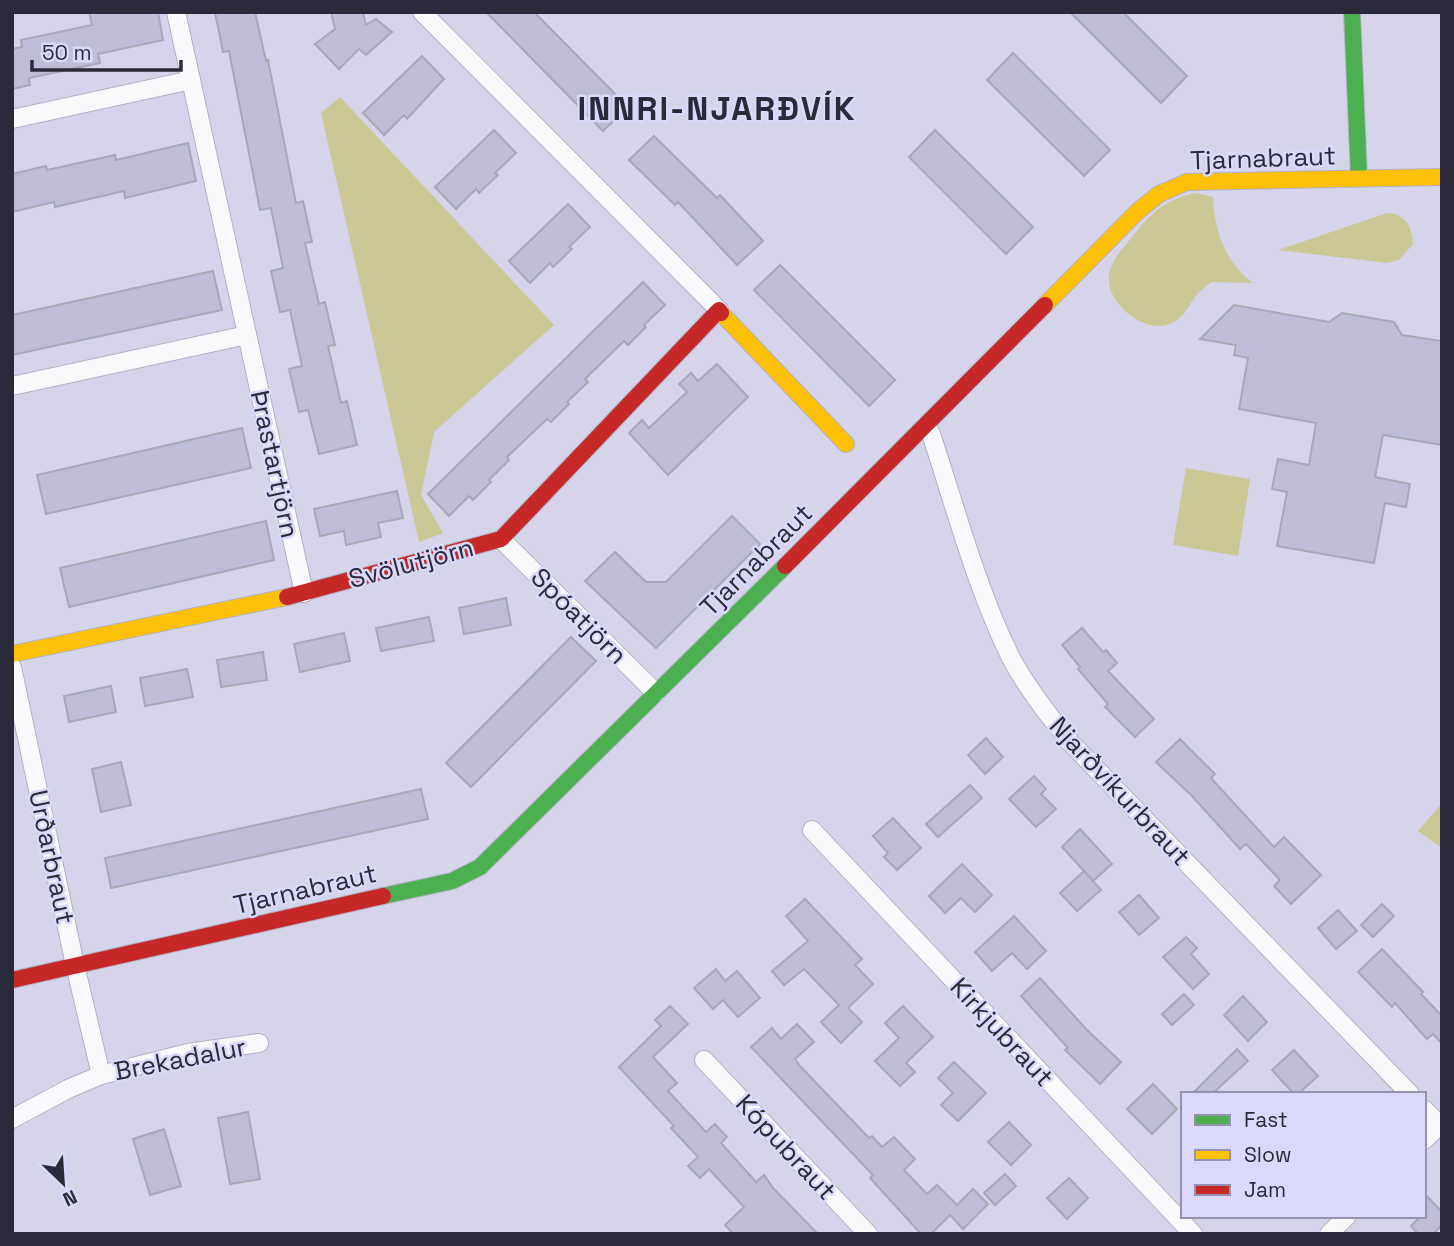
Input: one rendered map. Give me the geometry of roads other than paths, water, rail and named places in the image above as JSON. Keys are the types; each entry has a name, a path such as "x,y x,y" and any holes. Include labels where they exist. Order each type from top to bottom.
{"street":[{"name":"Þrastartjörn","path":"176,12 304,593"},
{"path":"422,12 719,310 846,444"},
{"path":"1352,12 1359,178"},
{"path":"12,119 191,80"},
{"name":"Tjarnabraut","path":"12,980 453,881 480,867 926,426 1137,212 1159,194 1187,182 1442,177"},
{"name":"Svölutjörn","path":"12,654 304,593 501,539 719,310"},
{"path":"12,386 247,335"},
{"name":"Njarðvíkurbraut","path":"926,426 931,434 978,576 1012,659 1041,704 1070,742 1408,1092"},
{"name":"Spóatjörn","path":"501,539 656,693"},
{"name":"Urðarbraut","path":"12,667 75,965"},
{"name":"Kirkjubraut","path":"812,830 1193,1234"},
{"name":"Brekadalur","path":"75,965 101,1075"},
{"name":"Brekadalur","path":"12,1119 57,1094 101,1075 188,1053 259,1043"},
{"name":"Kópubraut","path":"704,1060 868,1234"},
{"path":"1426,1111 1441,1125 1426,1138"},
{"path":"1329,1234 1345,1218"}],"district":[{"name":"INNRI-NJARÐVÍK","path":"717,108"}]}
